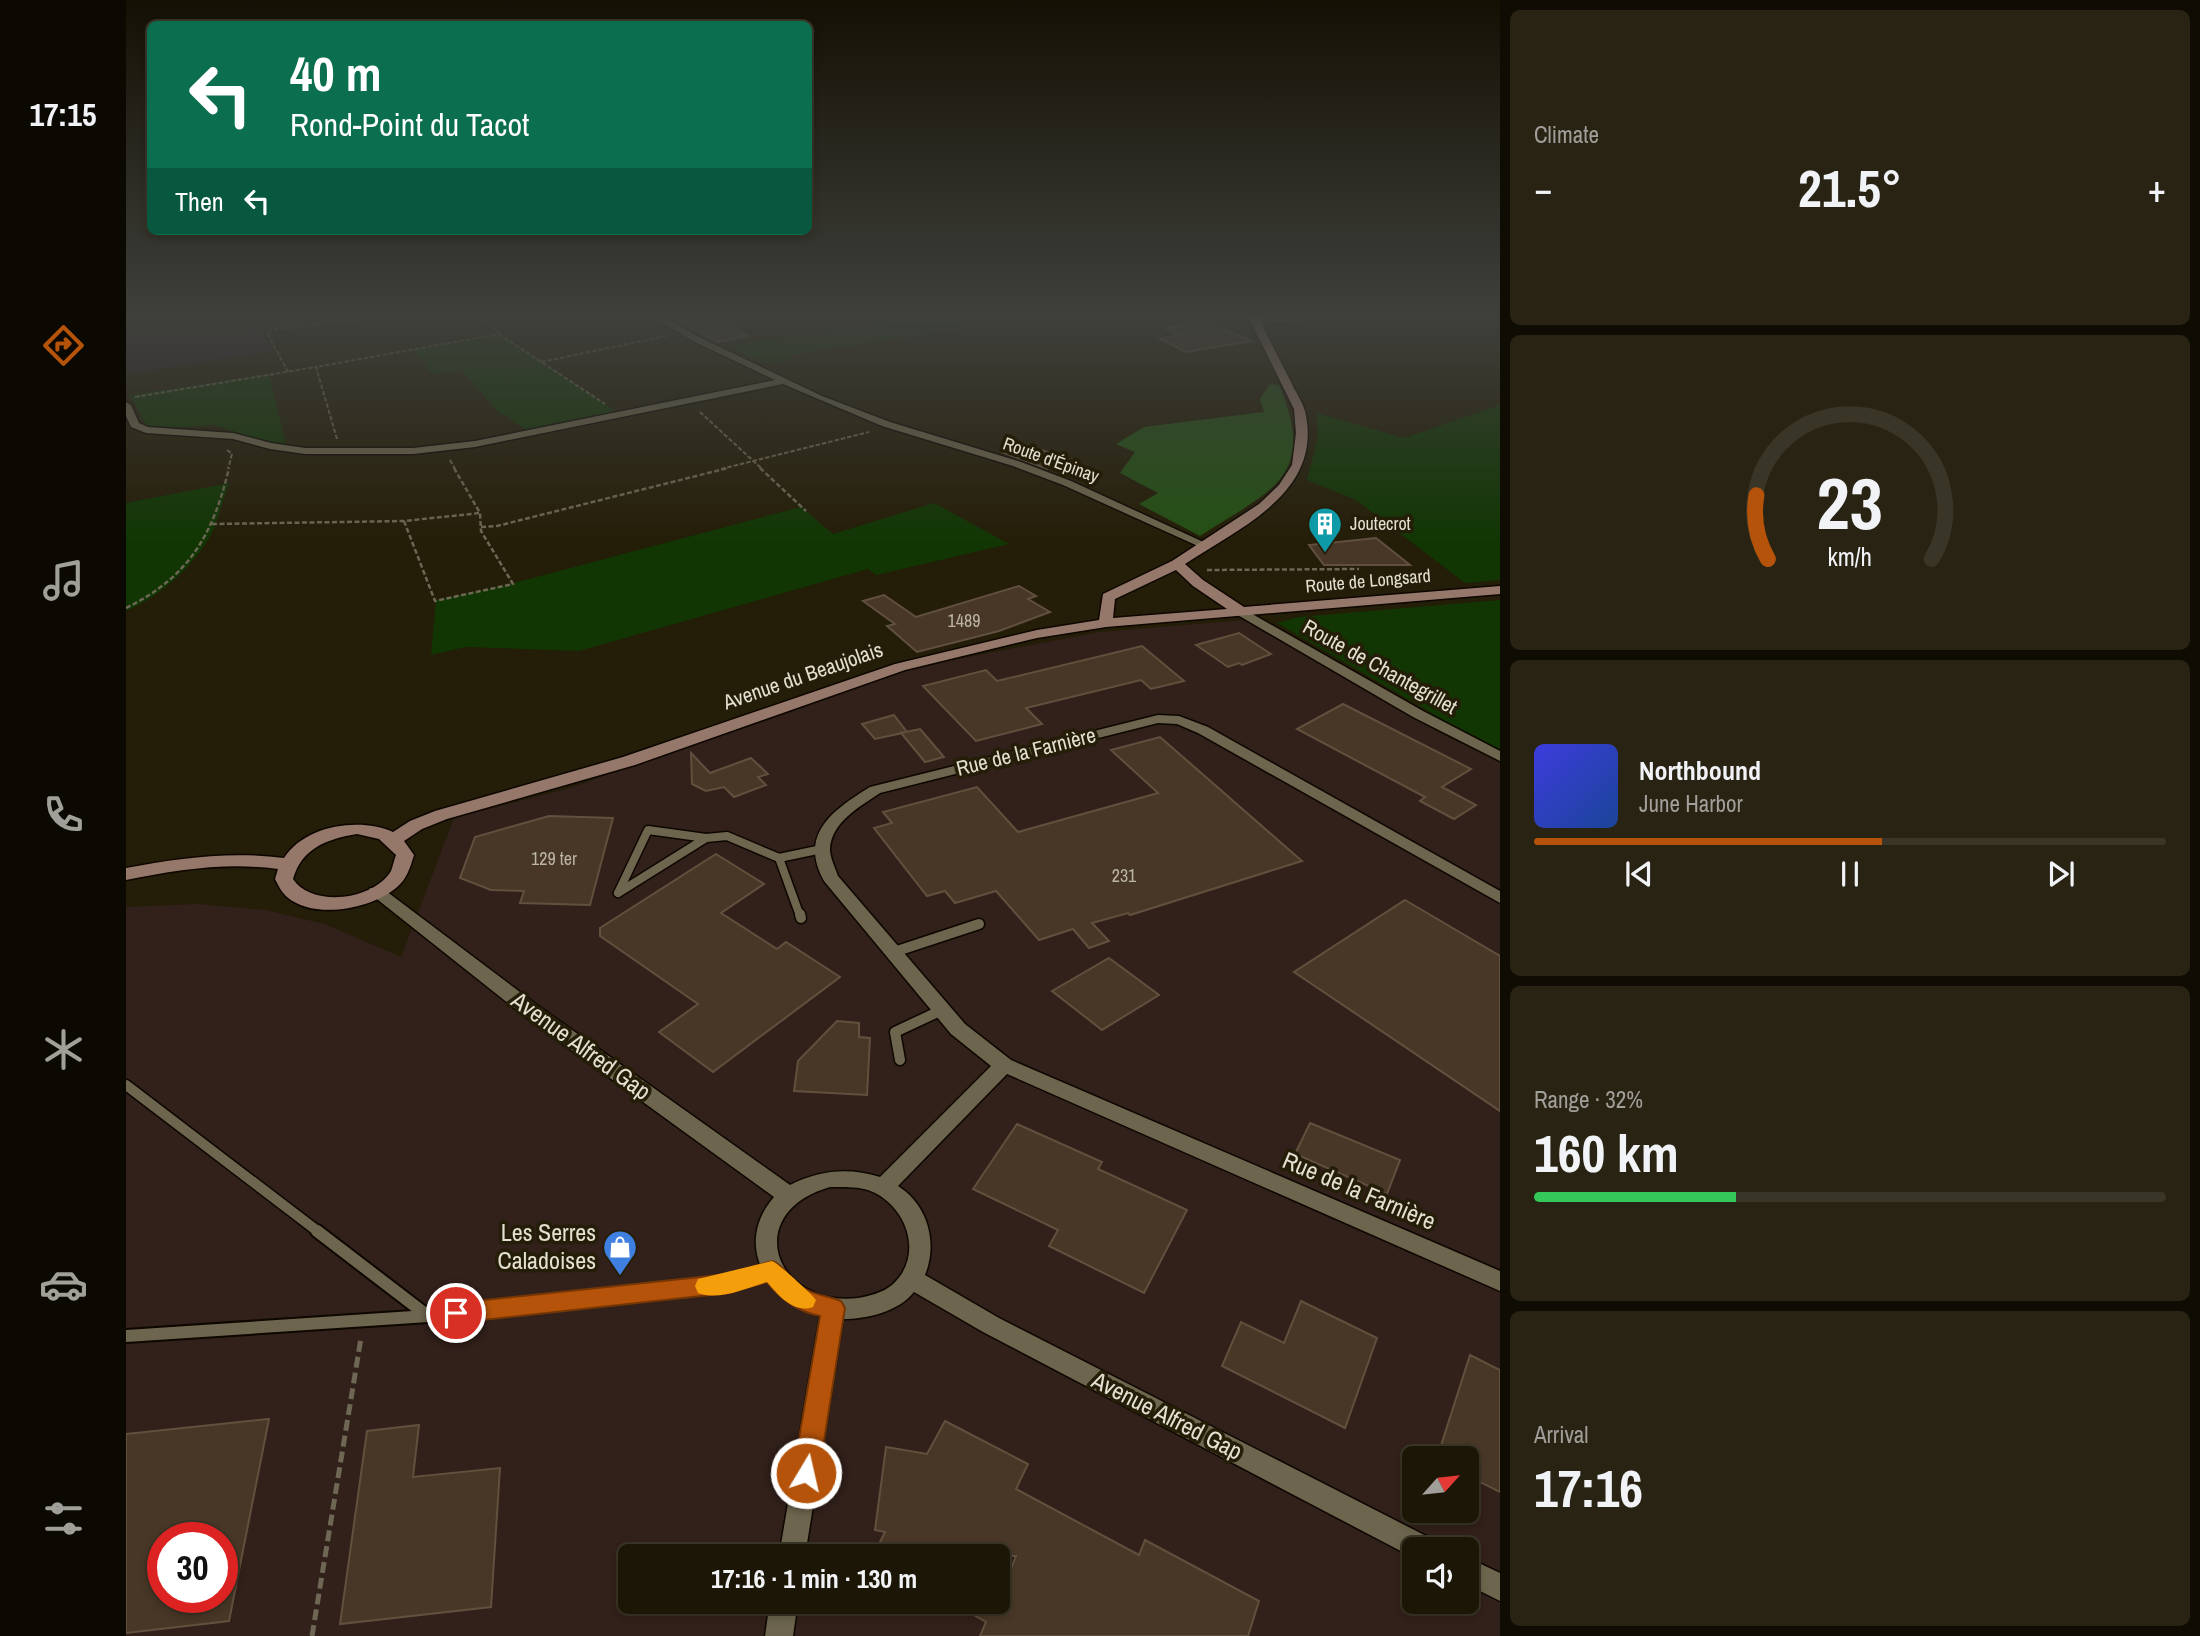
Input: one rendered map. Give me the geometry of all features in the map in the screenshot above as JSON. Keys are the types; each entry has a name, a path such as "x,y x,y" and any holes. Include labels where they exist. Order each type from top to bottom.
{"main road":[{"path":"1106,623 1108,597 1180,567 1204,545 1263,507 1284,487 1298,465 1301,451 1299,409 1290,390"},
{"path":"1180,567 1198,583 1240,611"},
{"name":"Route de Longsard","path":"1240,611 1500,590"},
{"name":"Avenue du Beaujolais","path":"395,839 416,825 441,815 629,761 900,667 1037,634 1106,623 1240,611"},
{"path":"368,831 395,839 405,855 397,876 376,892 343,902 314,902 293,893 284,879 287,864 297,851 317,839 335,833 368,831"},
{"path":"126,874 202,859 257,859 287,864"}],"street":[{"path":"126,405 135,425 146,430 233,436 280,448 342,452 435,448 475,443 740,390"},
{"name":"Route d'Épinay","path":"807,390 889,425 1017,464 1068,483 1204,545"},
{"name":"Route de Chantegrillet","path":"1240,611 1418,714 1500,757"},
{"name":"Rue de la Farnière","path":"1500,898 1203,730 1180,720 1158,719 875,790 850,806 831,826 822,849 830,877 958,1028 1003,1065 1500,1281"},
{"name":"Avenue Alfred Gap","path":"376,892 530,1010 789,1196"},
{"path":"883,1188 1003,1065"},
{"path":"830,1179 858,1180 883,1188 907,1205 919,1226 921,1257 912,1279 901,1292 877,1305 850,1311 811,1304 788,1290 772,1270 765,1251 767,1228 773,1214 789,1196 806,1186 830,1179"},
{"name":"Avenue Alfred Gap","path":"912,1279 991,1325 1402,1537"},
{"path":"794,1544 833,1308"},
{"path":"1479,1576 1500,1587"},
{"path":"779,1636 783,1614"}],"lane":[{"path":"706,838 618,894 648,830 706,838 727,836 779,858 822,849"},
{"path":"779,858 801,918"},
{"path":"894,952 979,924"},
{"path":"900,1060 895,1031 942,1010"},
{"path":"126,1084 428,1316"},
{"path":"126,1336 428,1316 728,1283 772,1270"}],"path":[{"path":"126,398 174,390"},
{"path":"323,390 338,441 344,447 342,452"},
{"path":"583,390 620,415"},
{"path":"689,401 754,461 757,468 806,511"},
{"path":"481,527 523,519 889,425"},
{"path":"126,608 157,591 197,551 212,524 232,454 218,445"},
{"path":"404,521 435,601 513,584 481,527 480,513 448,455 435,448"},
{"path":"212,524 404,521 480,513"},
{"path":"1180,567 1359,569"},
{"path":"312,1636 364,1320"}],"shaded area":[{"path":"1244,620 1440,733 1500,763 1500,1636 126,1636 126,907 198,904 265,910 325,924 401,957 454,818 574,787 843,686 957,659 1100,632"}],"green space":[{"path":"161,390 273,390 286,444 273,444 214,425 169,428 147,426 130,395"},
{"path":"479,390 584,390 618,413 526,431 506,415 500,414"},
{"path":"1266,390 1281,390 1290,416 1293,442 1290,462 1266,493 1200,536 1139,504 1158,493 1120,473 1135,452 1116,444 1144,427 1264,412 1260,399"},
{"path":"1500,405 1500,580 1465,583 1356,500 1307,480 1318,437 1317,413 1404,438"},
{"path":"229,483 217,520 200,551 161,591 126,611 126,503"},
{"path":"934,503 1009,544 876,575 868,569 579,651 466,647 431,655 436,600 506,585 801,507 833,534"},
{"path":"1500,600 1500,749 1449,723 1277,623 1299,617"}],"building":[{"path":"1024,444 1068,459 1047,469 1004,453"},
{"name":"Joutecrot","path":"1376,538 1410,565 1324,565 1309,545"},
{"path":"1019,586 1036,596 1028,599 1050,612 999,631 917,652 887,626 895,624 863,601 884,595 916,617"},
{"path":"1239,633 1271,654 1242,665 1239,663 1228,667 1196,645"},
{"path":"1142,646 1184,681 1151,689 1141,680 1026,708 1042,724 976,741 923,686 986,670 997,681"},
{"path":"1343,704 1471,769 1442,787 1476,805 1454,819 1420,801 1425,797 1297,729"},
{"path":"894,715 907,732 875,739 862,724"},
{"path":"920,729 944,757 925,762 901,733"},
{"path":"1160,737 1302,861 1130,915 1128,913 1092,923 1109,941 1089,948 1073,929 1039,940 996,891 955,903 945,891 927,896 874,828 892,823 883,812 977,787 1018,832 1158,793 1111,750"},
{"path":"691,753 710,773 751,758 768,774 758,777 766,785 734,797 724,787 706,791 692,784"},
{"path":"549,816 613,818 590,905 520,903 524,891 491,890 460,878 475,837"},
{"path":"716,854 764,884 721,913 777,949 786,942 840,977 713,1072 659,1032 698,1004 600,936 600,928"},
{"path":"1405,900 1500,956 1500,1111 1294,972"},
{"path":"1109,958 1159,995 1102,1030 1052,991"},
{"path":"837,1021 859,1023 859,1037 870,1038 867,1095 794,1091 798,1061"},
{"path":"1310,1123 1400,1160 1387,1194 1295,1154"},
{"path":"1017,1124 1102,1162 1098,1169 1187,1210 1144,1293 1049,1246 1058,1230 973,1189"},
{"path":"1301,1301 1377,1338 1345,1428 1222,1366 1241,1322 1284,1343"},
{"path":"1470,1355 1500,1370 1500,1492 1479,1482 1479,1446 1441,1446"},
{"path":"269,1419 238,1576 238,1522 147,1522 147,1613 231,1613 229,1621 126,1633 126,1434"},
{"path":"945,1421 1028,1464 1016,1489 1139,1555 1145,1540 1259,1601 1248,1636 980,1636 986,1622 972,1614 1010,1614 1010,1571 1016,1556 1010,1556 1010,1544 879,1544 885,1532 875,1530 886,1447 927,1454"},
{"path":"419,1425 413,1477 500,1468 491,1607 340,1624 367,1431"}],"slow traffic":[{"path":"706,1286 728,1283 772,1270 788,1290 804,1300"}],"place":[{"name":"Joutecrot","path":"1325,554"},
{"name":"Les Serres Caladoises","path":"620,1277"}],"route":[{"path":"456,1313 728,1283 772,1270 788,1290 811,1304 833,1308 806,1473"}]}
